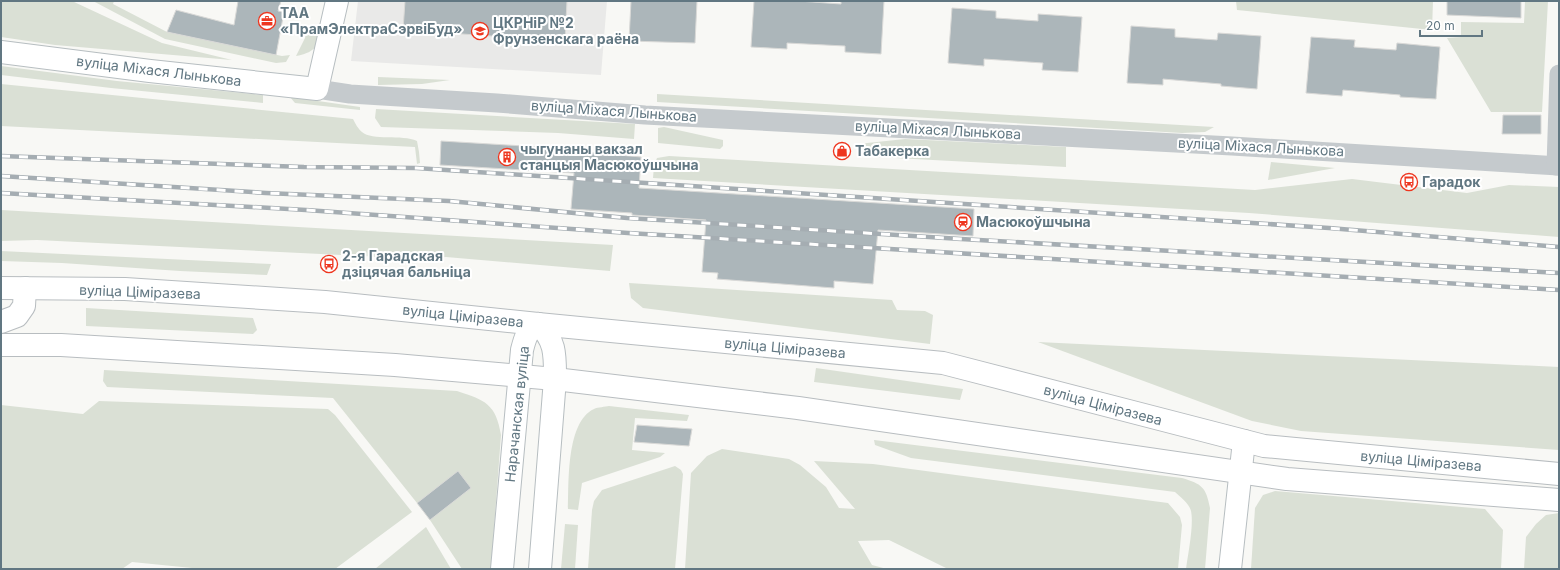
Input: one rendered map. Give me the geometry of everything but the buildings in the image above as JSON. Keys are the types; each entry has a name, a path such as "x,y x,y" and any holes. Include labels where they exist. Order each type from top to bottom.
{"main road":[{"path":"317,89 338,1"},
{"name":"вуліца Міхася Лынькова","path":"1,52 157,72 317,89"},
{"name":"вуліца Ціміразева","path":"1,288 125,290 325,302 943,363 1264,446 1559,474"},
{"path":"1,322 17,316 24,306 25,288"},
{"name":"Нарачанская вуліца","path":"502,569 522,350 530,328 538,324 547,332 555,353 555,379 540,569"},
{"name":"вуліца Ціміразева","path":"1,345 61,345 387,364 555,379 798,408 1287,479 1559,500"},
{"path":"1230,569 1244,441"}],"street":[{"path":"1557,166 1559,74"},
{"name":"вуліца Міхася Лынькова","path":"317,89 350,94 497,102 646,115 1272,148 1557,166"}],"shaded area":[{"path":"1,1 72,1 162,43 232,60 55,45 1,37"},
{"path":"93,1 114,1 113,4 167,32 282,56 290,55 286,62 276,63 165,39"},
{"name":"ЦКРНіР №2 Фрунзенскага раёна","path":"358,1 607,1 601,75 351,61"},
{"path":"1236,1 1433,1 1432,30 1237,10"},
{"path":"1525,1 1548,1 1542,112 1491,112 1447,38 1461,37 1461,22 1524,23"},
{"path":"307,29 324,32 317,45 311,51 296,56 305,38"},
{"path":"1,66 117,81 263,95 263,103 111,88 1,75"},
{"path":"378,77 450,80 422,84 378,85"},
{"path":"1,84 353,119 359,129 367,135 403,138 417,141 420,163 417,164 415,147 1,126"},
{"path":"657,94 1214,127 1205,132 1182,133 657,102"},
{"path":"290,97 360,107 360,110 295,103"},
{"path":"376,109 635,124 634,139 558,133 381,127 375,118"},
{"path":"664,127 723,140 723,146 720,149 658,143 658,128"},
{"path":"905,139 1066,147 1066,167 857,156 858,144"},
{"path":"669,156 1255,190 1352,179 1467,193 1509,185 1559,187 1559,237 1249,213 653,178 654,166 657,158"},
{"path":"1271,162 1335,168 1268,180"},
{"path":"1,210 613,245 610,271 446,257 423,259 37,240 1,241"},
{"path":"1,251 271,264 267,275 180,271 62,263 1,261"},
{"path":"629,283 892,300 897,310 925,311 933,315 930,344 643,308 631,298"},
{"path":"86,308 253,318 257,330 253,334 86,326"},
{"path":"1038,342 1559,367 1559,450 1301,431 1252,421"},
{"path":"816,368 963,389 960,400 814,382"},
{"path":"104,370 457,391 475,397 488,405 492,410 496,416 501,435 491,569 462,569 430,520 471,488 458,471 417,503 333,398 107,387 103,381"},
{"path":"99,401 328,409 335,415 412,512 335,569 202,569 132,562 122,569 1,569 1,405 83,414"},
{"path":"609,406 689,415 687,421 635,418 632,450 665,453 660,457 582,483 578,510 568,509 569,469 574,439 578,426 585,416 594,409"},
{"path":"874,440 1182,478 1194,482 1205,491 1210,508 1205,569 1186,569 1192,517 1190,508 1175,492 911,458 875,445"},
{"path":"722,449 789,459 800,465 826,487 839,508 855,509 814,461 873,464 1168,503 1180,517 1182,525 1178,569 948,569 889,540 858,541 872,565 887,569 685,569 691,473 707,456"},
{"path":"675,466 681,470 683,474 675,569 588,569 592,510 594,501 602,490"},
{"path":"1275,491 1485,509 1503,530 1501,569 1251,569 1255,508 1263,495"},
{"path":"1559,513 1559,569 1524,569 1526,537 1536,524 1546,515"},
{"path":"565,524 578,525 575,569 561,569"},
{"path":"426,527 451,569 375,569"}],"railway":[{"path":"1,156 304,167 416,168 1329,228 1559,247"},
{"path":"1,176 266,193 449,201 627,218 961,239 1559,273"},
{"path":"1,193 306,210 628,233 1559,290"}],"place":[{"name":"ТАА «ПрамЭлектраСэрвіБуд»","path":"267,21"},
{"name":"ЦКРНіР №2 Фрунзенскага раёна","path":"480,31"},
{"name":"Табакерка","path":"842,151"},
{"name":"чыгунаны вакзал станцыя Масюкоўшчына","path":"507,157"},
{"name":"Гарадок","path":"1409,182"},
{"name":"Масюкоўшчына","path":"963,222"},
{"name":"2-я Гарадская дзіцячая бальніца","path":"329,264"}]}
